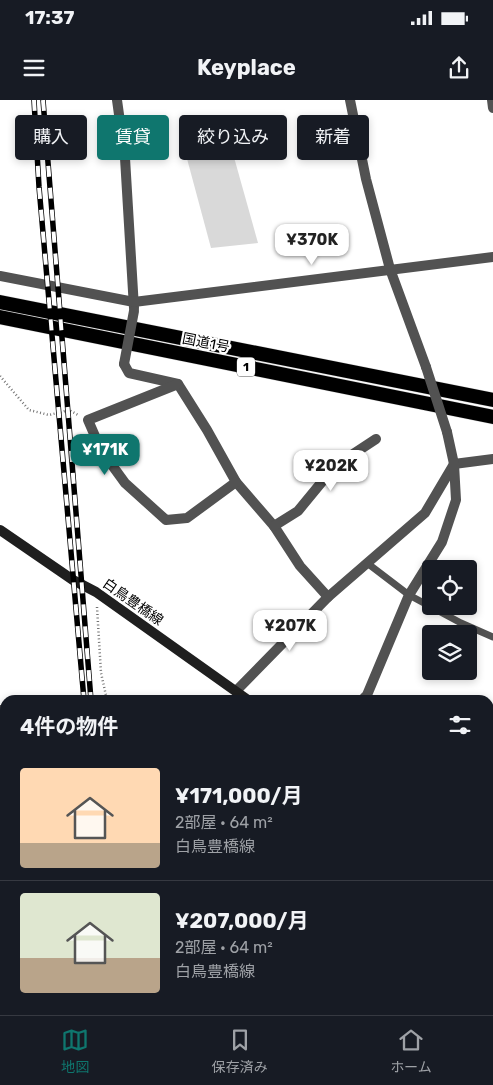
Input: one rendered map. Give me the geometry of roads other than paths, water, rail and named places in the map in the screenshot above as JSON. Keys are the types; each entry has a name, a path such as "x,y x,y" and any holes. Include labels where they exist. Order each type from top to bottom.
{"highway":[{"name":"国道1号","path":"0,302 493,400"},
{"name":"国道1号","path":"0,317 493,417"}],"main road":[{"name":"白鳥豊橋線","path":"0,530 73,580 96,592 241,695"}],"street":[{"path":"117,100 125,158 134,307 124,364 129,373 178,384 236,482 274,526 300,566 328,597"},
{"path":"350,100 366,179 390,269 426,367 447,432 454,464 456,500 442,542 410,595 366,695"},
{"path":"492,100 493,108"},
{"path":"0,276 134,307 390,269 493,257"},
{"path":"178,384 88,420 102,450 125,483 166,520 187,518 236,482"},
{"path":"274,526 298,511 335,466 376,439"},
{"path":"454,464 493,459"},
{"path":"236,691 328,597 426,513 454,464"}],"lane":[{"path":"367,564 410,595 461,623 493,637"}],"railway":[{"path":"34,100 39,187 84,695"},
{"path":"43,100 91,695"}]}
